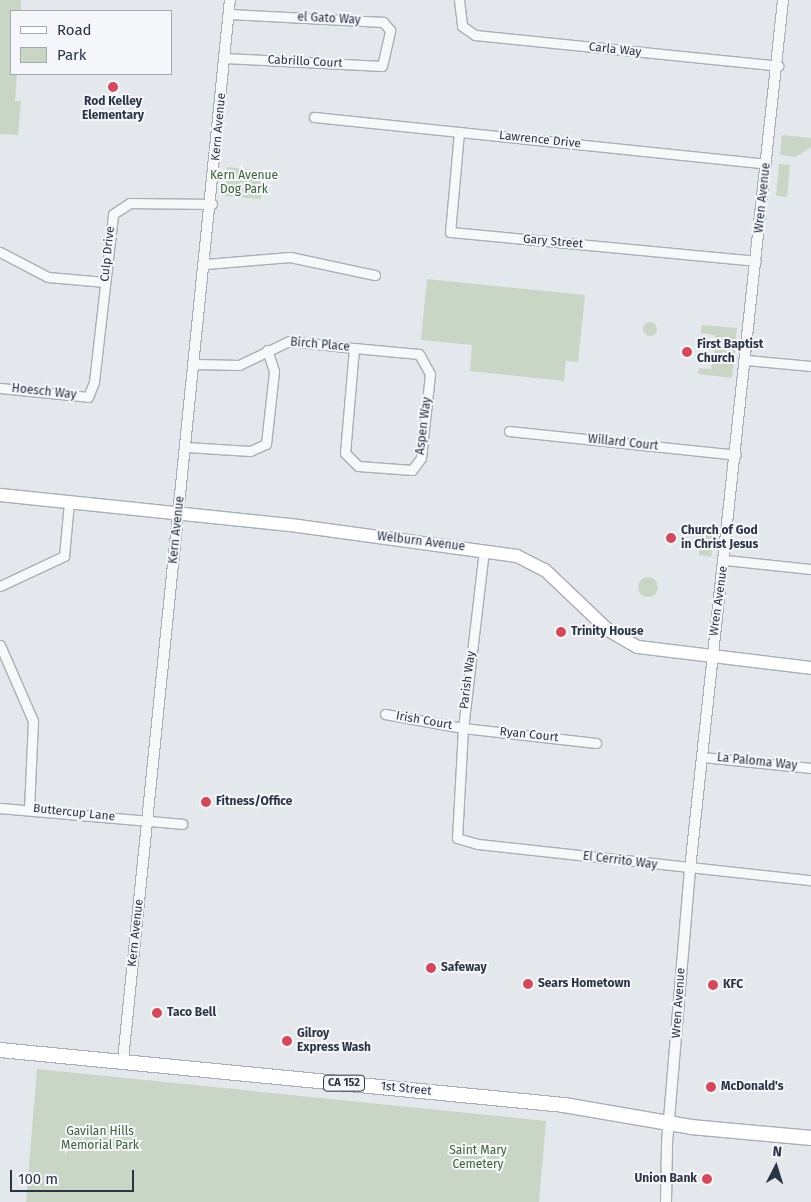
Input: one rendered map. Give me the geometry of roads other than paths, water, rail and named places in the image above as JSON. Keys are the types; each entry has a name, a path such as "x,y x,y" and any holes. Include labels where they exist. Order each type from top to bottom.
{"main road":[{"name":"Welburn Avenue","path":"0,495 178,513 484,550 517,556 538,566 608,630 632,644 649,650 811,668"},
{"name":"1st Street","path":"0,1050 123,1060 564,1105 668,1123 811,1138"}],"street":[{"name":"Kern Avenue","path":"123,1060 178,513 196,364 230,0"},
{"name":"Carla Way","path":"459,0 461,20 466,32 484,36 778,66"},
{"name":"Wren Avenue","path":"666,1202 668,1123 690,869 778,66 783,0"},
{"name":"el Gato Way","path":"229,14 384,22 390,30 385,64"},
{"name":"Cabrillo Court","path":"225,58 385,64"},
{"name":"Lawrence Drive","path":"314,116 766,164"},
{"name":"Gary Street","path":"459,132 450,232 756,261"},
{"name":"Culp Drive","path":"88,397 94,382 111,222 122,204 212,204"},
{"path":"0,252 48,277 105,282"},
{"path":"206,264 290,257 375,274"},
{"name":"Birch Place","path":"196,364 239,364 289,341 419,354"},
{"name":"Aspen Way","path":"354,348 345,453 358,466 412,470 418,465 430,374 419,354"},
{"path":"186,446 250,451 266,444 274,372 267,350"},
{"path":"746,360 811,366"},
{"name":"Hoesch Way","path":"0,388 88,397"},
{"name":"Willard Court","path":"509,431 736,455"},
{"path":"0,586 64,556 69,502"},
{"name":"Parish Way","path":"456,810 462,728 484,550"},
{"path":"725,560 811,569"},
{"path":"0,645 33,721 29,808"},
{"name":"Irish Court","path":"385,714 462,728"},
{"name":"Ryan Court","path":"462,728 596,743"},
{"name":"La Paloma Way","path":"702,757 811,768"},
{"name":"Buttercup Lane","path":"0,808 29,808 182,824"},
{"name":"El Cerrito Way","path":"456,810 455,832 467,843 690,869 811,880"}],"place":[{"name":"Rod Kelley Elementary","path":"113,87"},
{"name":"First Baptist Church","path":"687,352"},
{"name":"Church of God in Christ Jesus","path":"671,538"},
{"name":"Trinity House","path":"561,632"},
{"name":"Fitness/Office","path":"206,802"},
{"name":"Safeway","path":"431,968"},
{"name":"Sears Hometown","path":"528,984"},
{"name":"KFC","path":"713,985"},
{"name":"Taco Bell","path":"157,1013"},
{"name":"Gilroy Express Wash","path":"287,1041"},
{"name":"McDonald's","path":"711,1087"},
{"name":"Union Bank","path":"707,1179"}],"park label":[{"name":"Kern Avenue Dog Park","path":"244,183"},
{"name":"Gavilan Hills Memorial Park","path":"100,1139"},
{"name":"Saint Mary Cemetery","path":"478,1158"}]}
